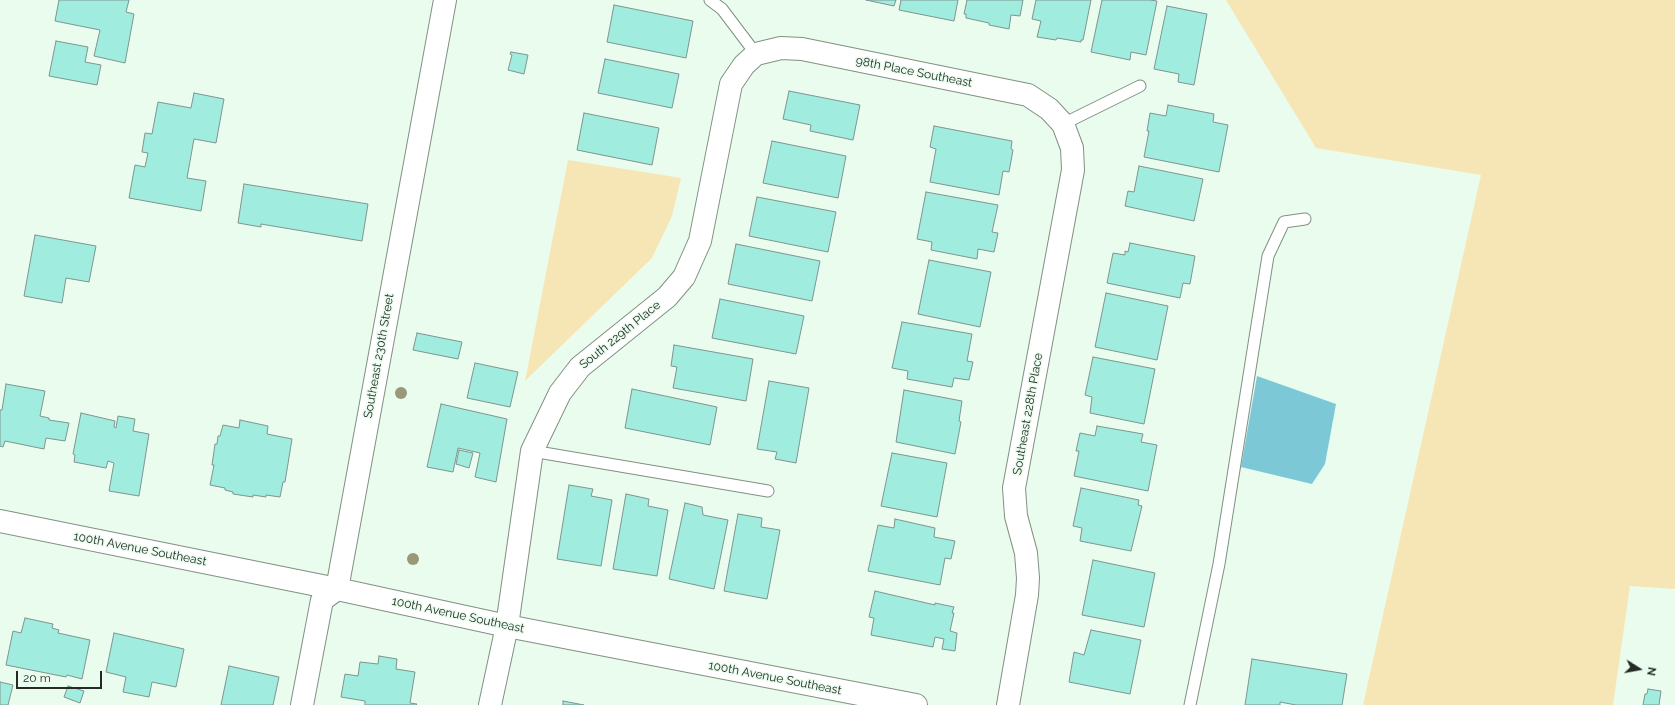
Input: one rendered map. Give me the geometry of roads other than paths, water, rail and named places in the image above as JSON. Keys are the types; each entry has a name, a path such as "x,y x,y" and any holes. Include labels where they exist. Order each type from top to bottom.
{"street":[{"name":"Southeast 230th Street","path":"337,589 445,0"},
{"name":"98th Place Southeast","path":"756,54 781,48 802,49 1028,95 1050,109 1063,124"},
{"name":"South 229th Place","path":"490,705 506,626 532,451 560,393 580,367 667,297 684,277 700,241 730,84 744,65 756,54"},
{"name":"Southeast 228th Place","path":"1008,705 1027,595 1028,578 1026,553 1016,516 1014,488 1073,170 1072,148 1063,124"},
{"name":"100th Avenue Southeast","path":"0,521 337,589 506,626 916,705"},
{"path":"302,705 322,600 337,589"}],"lane":[{"path":"710,0 722,9 756,54"},
{"path":"1063,124 1140,86"},
{"path":"1190,705 1219,564 1268,256 1284,222 1305,219"},
{"path":"532,451 768,491"}],"water":[{"path":"1257,376 1336,404 1325,464 1312,484 1241,467"}]}
